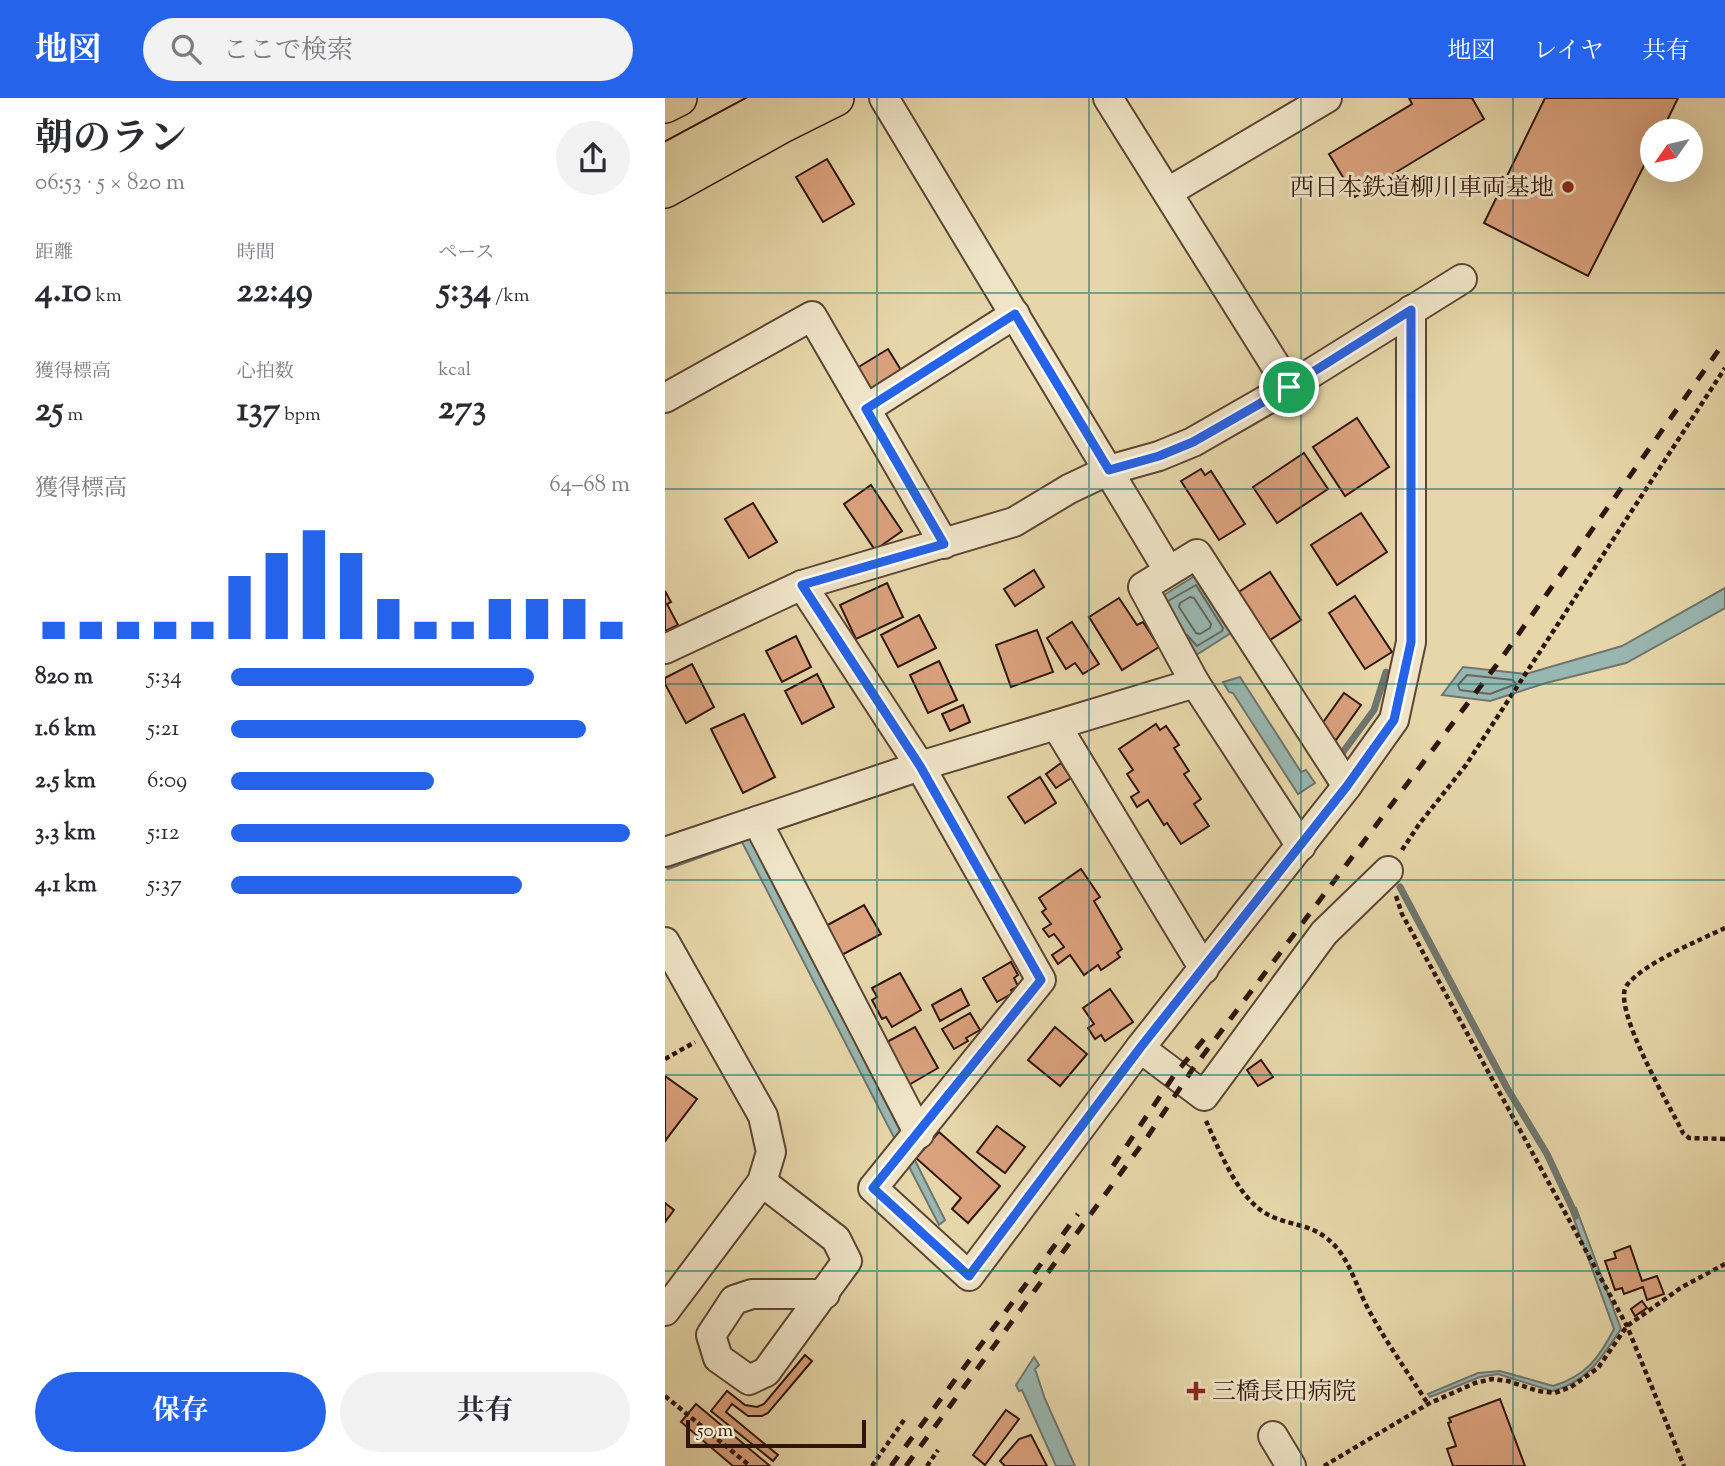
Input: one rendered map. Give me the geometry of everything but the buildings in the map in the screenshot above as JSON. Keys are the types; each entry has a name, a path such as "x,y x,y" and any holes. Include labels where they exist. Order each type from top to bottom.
{"highway":[{"path":"665,164 788,98"}],"main road":[{"path":"665,106 678,98"},
{"path":"665,190 783,124 836,98"}],"street":[{"path":"884,98 1168,570"},
{"path":"1108,98 1289,387"},
{"path":"1167,192 1327,98"},
{"path":"665,649 802,585 1014,522 1069,489 1109,470 1159,456 1193,442 1289,387 1462,279"},
{"path":"802,585 920,766 1041,980 873,1188 969,1276 1140,1048 1347,786 1394,720 1411,642 1411,310"},
{"path":"866,409 1015,314"},
{"path":"665,398 812,316 944,544"},
{"path":"1301,846 1195,684 1143,587 1197,554 1347,786"},
{"path":"665,852 920,766 1195,684"},
{"path":"1056,725 1204,969"},
{"path":"757,821 919,1134"},
{"path":"1140,1048 1204,1096 1324,933 1388,871"},
{"path":"665,942 764,1116 771,1152 762,1182 665,1311"},
{"path":"762,1182 836,1239 847,1261 825,1294"},
{"path":"1273,1436 1291,1466"}],"path":[{"path":"1684,1466 1627,1326 1402,914 1388,871 1420,823 1466,765 1725,368"},
{"path":"1725,928 1663,959 1640,974 1626,985 1623,1000 1629,1026 1683,1133 1689,1138 1725,1139"},
{"path":"665,1059 697,1041"},
{"path":"1204,1096 1203,1112 1220,1153 1239,1186 1261,1210 1286,1222 1309,1227 1326,1237 1339,1251 1370,1313 1428,1404"},
{"path":"1324,1466 1428,1404 1475,1383 1492,1379 1508,1381 1538,1391 1555,1393 1571,1387 1598,1368 1627,1326 1682,1287 1725,1264"},
{"path":"665,1396 750,1466"},
{"path":"872,1466 904,1420"},
{"path":"927,1466 938,1450"}],"water":[{"path":"1193,577 1200,577 1234,631 1193,657 1161,597"},
{"path":"1725,588 1725,608 1626,663 1546,683 1490,701 1442,695 1463,667 1526,674 1622,646"},
{"path":"1240,677 1301,772 1306,770 1315,783 1298,794 1233,693 1229,692 1223,682"},
{"path":"751,835 945,1220 939,1225 742,842 668,869 665,865"},
{"path":"1576,1208 1621,1329 1600,1359 1585,1375 1552,1391 1498,1374 1480,1377 1430,1397 1428,1394 1478,1373 1500,1371 1553,1386 1574,1377 1597,1357 1614,1329 1571,1211"},
{"path":"1034,1357 1039,1365 1035,1369 1045,1399 1075,1466 1056,1466 1022,1390 1019,1391 1016,1385"}],"waterway":[{"path":"1343,752 1374,710 1386,672"},
{"path":"1400,887 1507,1088 1547,1154 1576,1216"}],"railway":[{"path":"906,1466 1148,1136 1192,1070 1501,659 1725,341"},
{"path":"1113,1166 1175,1074 1205,1038"},
{"path":"891,1466 1078,1214"}],"place":[{"name":"西日本鉄道柳川車両基地","path":"1568,187"},
{"name":"三橋長田病院","path":"1196,1391"}],"route":[{"path":"1411,310 1411,642 1394,720 1347,786 1140,1048 969,1276 873,1188 1041,980 920,766 802,585 944,544 866,409 1015,314 1109,470 1159,456 1193,442 1289,387 1411,310"}]}
